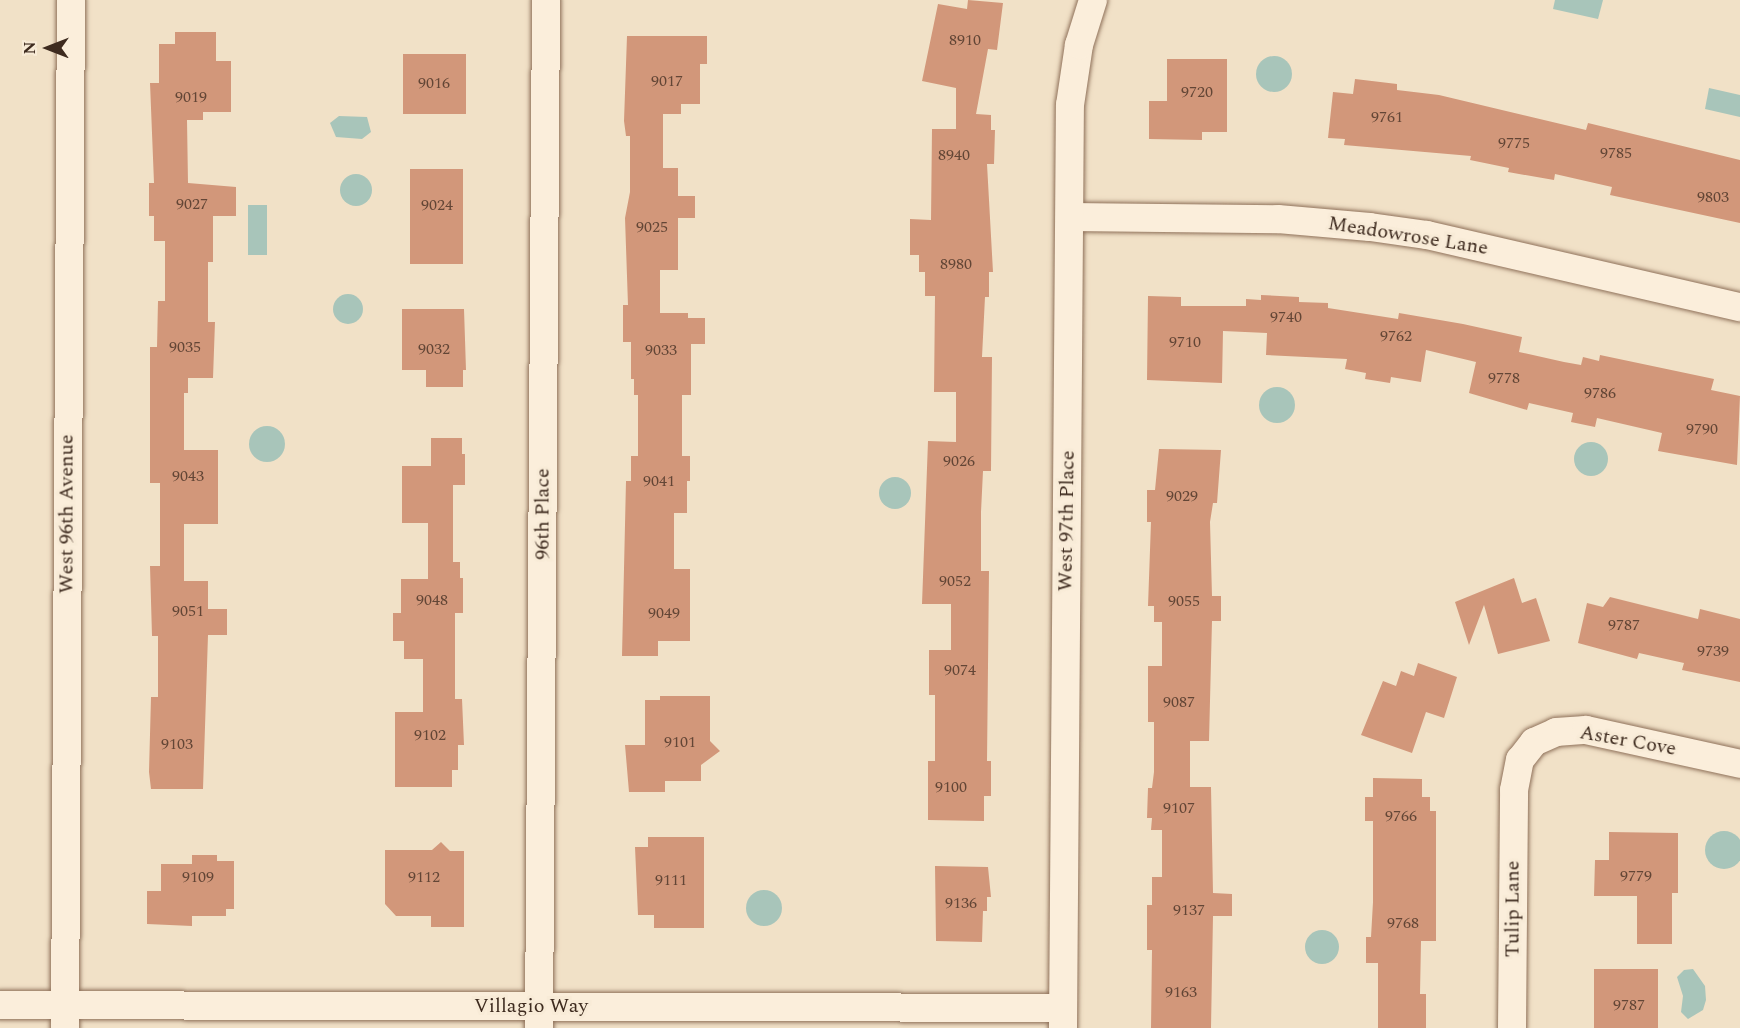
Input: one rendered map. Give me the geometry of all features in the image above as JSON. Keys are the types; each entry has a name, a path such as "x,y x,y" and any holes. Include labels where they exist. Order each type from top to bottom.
{"street":[{"name":"West 96th Avenue","path":"65,1017 70,0"},
{"name":"96th Place","path":"539,1017 546,0"},
{"name":"West 97th Place","path":"1063,1018 1070,105 1090,8"},
{"name":"Meadowrose Lane","path":"1070,217 1278,219 1370,227 1427,235 1740,307"},
{"name":"Aster Cove","path":"1514,790 1520,759 1534,742 1556,732 1586,730 1740,764"},
{"name":"Tulip Lane","path":"1512,1028 1514,790"},
{"name":"Villagio Way","path":"0,1005 65,1017 1063,1018"}],"shaded area":[{"path":"1555,0 1603,0 1598,19 1553,9"},
{"path":"1274,56 1287,61 1292,74 1287,87 1274,92 1261,87 1256,74 1261,61"},
{"path":"1709,88 1740,95 1740,117 1705,109"},
{"path":"339,116 367,117 371,132 362,139 336,137 330,123"},
{"path":"356,174 367,179 372,190 367,201 356,206 345,201 340,190 345,179"},
{"path":"248,205 267,205 267,255 248,255"},
{"path":"348,294 359,298 363,309 359,320 348,324 337,320 333,309 337,298"},
{"path":"1277,387 1289,393 1295,405 1289,417 1277,423 1265,417 1259,405 1265,393"},
{"path":"267,426 280,431 285,444 280,457 267,462 254,457 249,444 254,431"},
{"path":"1591,442 1603,447 1608,459 1603,471 1591,476 1579,471 1574,459 1579,447"},
{"path":"895,477 907,481 911,493 907,505 895,509 883,505 879,493 883,481"},
{"path":"1724,831 1738,836 1743,850 1738,864 1724,869 1710,864 1705,850 1710,836"},
{"path":"764,890 777,895 782,908 777,921 764,926 751,921 746,908 751,895"},
{"path":"1322,930 1334,935 1339,947 1334,959 1322,964 1310,959 1305,947 1310,935"},
{"path":"1693,969 1705,986 1706,1000 1703,1010 1688,1019 1681,1012 1683,996 1677,977 1684,970"}],"building":[{"path":"968,0 1003,3 997,50 988,49 976,114 991,115 991,130 995,130 994,164 987,164 993,272 989,272 989,297 985,297 982,357 992,357 991,471 983,471 981,512 981,571 989,571 987,761 991,761 991,796 984,796 984,821 928,820 928,761 935,761 935,695 929,695 929,650 951,650 951,604 922,604 928,441 956,442 956,392 934,392 935,296 925,296 925,272 919,272 919,255 910,255 910,219 931,220 932,129 956,129 956,88 922,81 938,4 967,9"},
{"path":"175,32 216,32 216,61 231,61 231,112 203,112 203,120 187,120 188,183 236,187 236,216 213,216 213,262 208,262 208,322 215,322 213,378 188,378 188,393 184,393 184,450 218,450 218,524 184,524 184,581 208,581 208,609 227,609 227,635 208,635 203,789 151,789 149,772 151,697 158,697 158,636 152,636 150,566 160,566 160,483 150,483 150,347 157,347 158,301 165,301 165,241 154,241 154,216 149,216 149,183 154,183 150,83 159,83 159,44 175,44"},
{"path":"627,36 707,36 707,64 700,64 700,104 681,104 681,114 663,114 663,168 678,168 678,196 695,196 695,218 678,218 678,270 660,270 660,313 688,313 688,318 705,318 705,344 691,344 691,395 682,395 682,456 690,456 687,513 674,513 674,569 690,569 690,641 658,641 658,656 622,656 626,481 631,481 631,456 638,456 638,395 634,395 634,379 631,379 631,342 623,342 623,305 628,305 625,218 630,192 630,136 626,136 624,121"},
{"path":"403,54 466,54 466,114 403,114"},
{"path":"1167,59 1227,59 1227,132 1202,132 1202,140 1149,139 1149,101 1167,101"},
{"path":"1355,79 1397,84 1397,90 1439,95 1586,130 1588,123 1740,160 1740,223 1610,195 1612,187 1555,174 1554,180 1508,172 1509,168 1470,160 1471,156 1344,145 1345,139 1328,138 1333,92 1353,94"},
{"path":"410,169 463,169 463,264 410,264"},
{"path":"1261,295 1299,297 1299,302 1328,303 1328,308 1398,319 1399,313 1522,337 1519,352 1564,362 1581,365 1583,357 1599,361 1600,355 1714,379 1711,390 1740,396 1737,465 1658,451 1662,433 1597,418 1595,427 1571,422 1573,413 1529,403 1527,410 1469,393 1476,362 1426,350 1421,382 1391,377 1390,383 1365,379 1366,373 1345,369 1347,359 1266,355 1267,333 1223,331 1222,383 1147,380 1148,296 1181,297 1181,306 1246,306 1246,299 1261,300"},
{"path":"402,309 464,309 466,370 463,370 463,387 426,387 426,370 402,370"},
{"path":"431,438 462,438 462,454 465,454 465,485 453,485 453,562 460,562 460,578 463,578 463,613 455,613 455,699 462,699 464,745 458,745 458,770 452,770 452,787 395,787 395,712 423,712 423,659 404,659 404,641 393,641 393,613 401,613 401,579 428,579 428,523 402,523 402,466 431,466"},
{"path":"1159,449 1221,450 1217,503 1213,503 1210,522 1212,596 1221,596 1221,621 1212,621 1209,741 1190,741 1190,787 1211,787 1213,893 1232,894 1232,916 1213,916 1211,1028 1151,1028 1152,950 1147,950 1147,905 1152,905 1152,877 1162,877 1162,830 1151,830 1152,818 1147,818 1148,788 1152,788 1154,772 1154,722 1148,722 1148,666 1162,666 1162,622 1154,622 1154,606 1148,606 1151,522 1147,522 1147,490 1155,490"},
{"path":"1514,578 1522,603 1536,598 1550,641 1498,654 1484,605 1469,645 1455,602"},
{"path":"1610,597 1698,619 1700,609 1740,619 1740,682 1682,670 1684,663 1639,653 1637,659 1578,643 1587,603 1603,607"},
{"path":"1418,663 1457,677 1444,718 1426,712 1412,753 1361,735 1383,681 1396,686 1401,671 1414,676"},
{"path":"660,696 710,696 710,741 720,751 701,765 701,781 665,781 665,792 629,792 625,745 645,745 645,700 660,700"},
{"path":"1373,778 1422,779 1422,797 1430,797 1430,811 1436,811 1436,941 1421,941 1420,994 1426,994 1426,1028 1378,1028 1378,963 1366,963 1366,937 1371,937 1373,902 1373,821 1365,821 1365,797 1373,797"},
{"path":"1609,832 1678,833 1678,893 1672,893 1672,944 1637,944 1637,896 1594,896 1595,860 1609,860"},
{"path":"648,837 704,837 704,928 654,928 654,915 638,915 635,847 648,847"},
{"path":"441,842 450,851 464,851 464,927 431,927 431,916 396,916 385,904 385,850 432,850"},
{"path":"192,855 217,855 217,861 234,861 234,909 226,909 226,916 192,916 192,926 147,924 147,891 161,891 161,864 192,864"},
{"path":"935,866 988,867 991,897 987,897 987,911 983,911 982,942 936,941"},
{"path":"1594,969 1658,969 1658,1028 1594,1028"}]}
